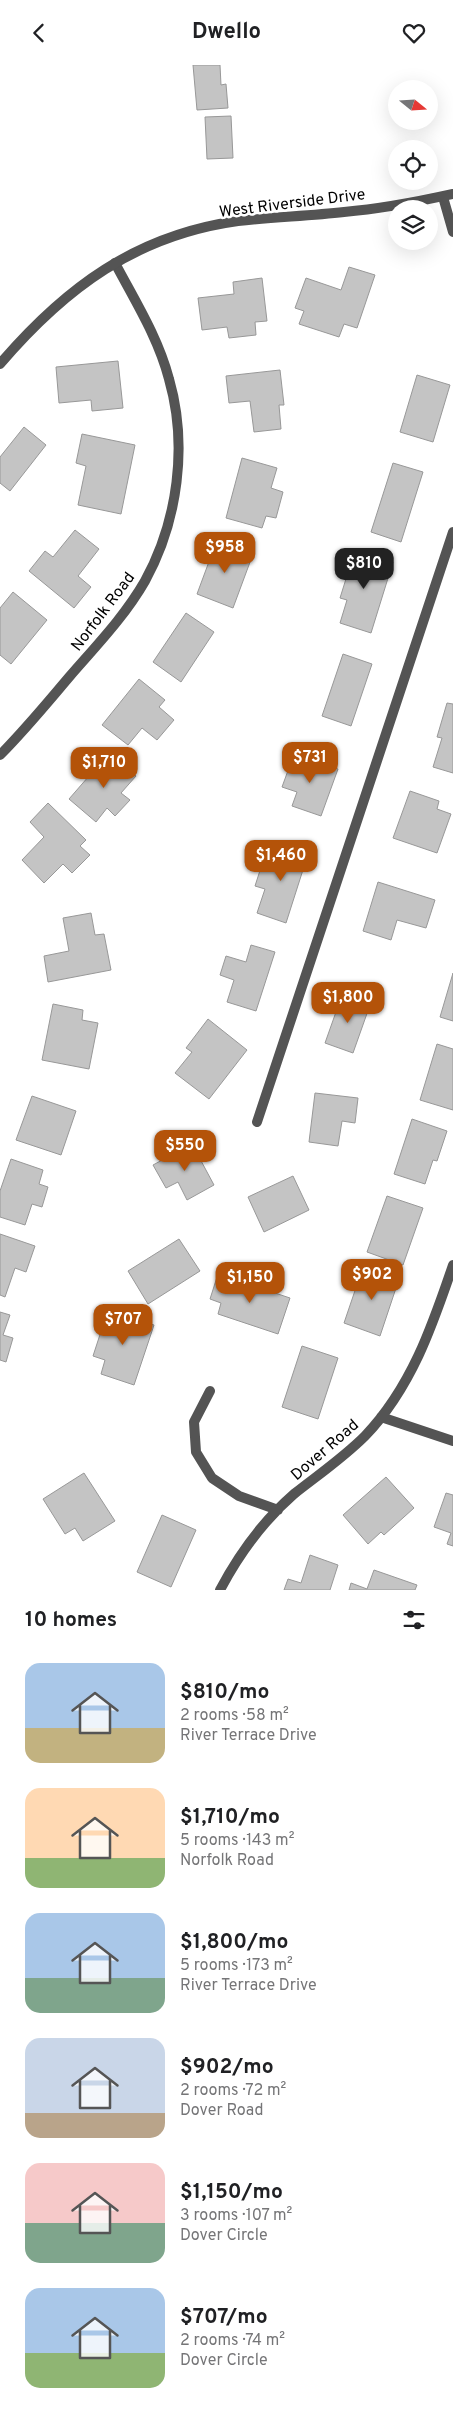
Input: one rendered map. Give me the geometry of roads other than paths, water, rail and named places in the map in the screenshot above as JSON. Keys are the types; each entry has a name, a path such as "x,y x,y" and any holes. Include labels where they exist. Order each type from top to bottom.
{"street":[{"path":"448,195 453,233"},
{"name":"West Riverside Drive","path":"0,364 27,332 62,299 115,263 145,247 190,231 237,221 346,212 448,195"},
{"name":"Norfolk Road","path":"0,755 114,626 136,595 161,545 172,509 178,473 178,435 170,380 150,327 115,263"},
{"path":"257,1122 453,532"},
{"name":"Dover Road","path":"220,1590 234,1564 254,1536 278,1510 293,1495 344,1456 381,1417 406,1382 420,1355 432,1327 453,1265"},
{"path":"210,1391 194,1423 196,1452 212,1478 240,1496 278,1510"},
{"path":"381,1417 453,1441"}]}
